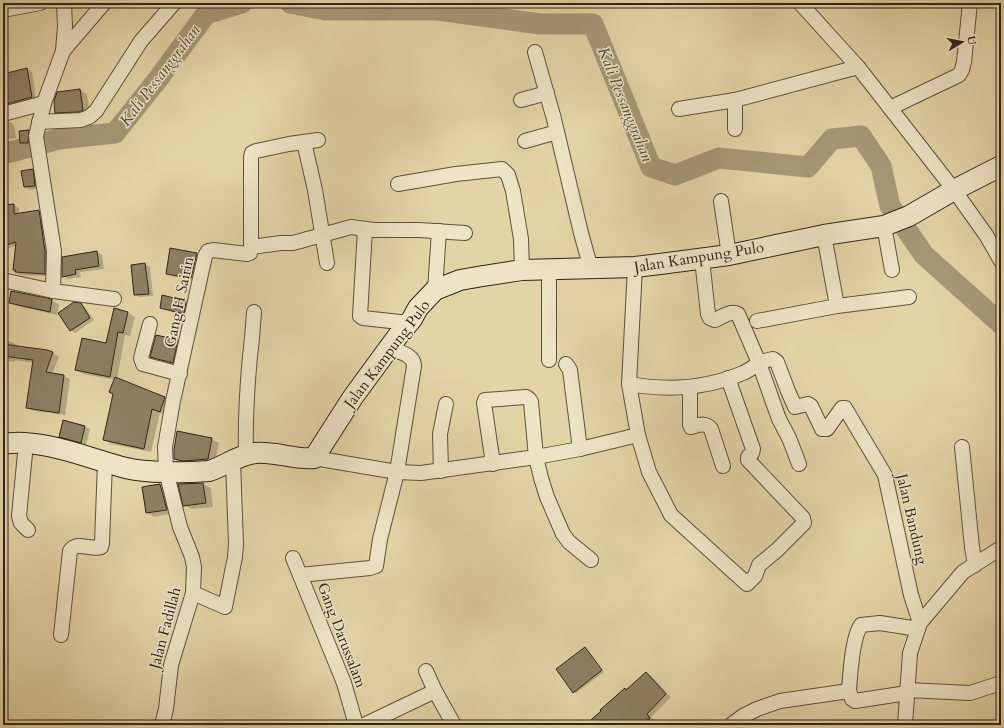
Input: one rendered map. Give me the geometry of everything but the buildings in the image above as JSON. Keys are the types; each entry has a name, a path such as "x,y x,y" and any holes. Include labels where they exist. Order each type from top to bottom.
{"street":[{"path":"3,10 40,3"},
{"path":"53,291 54,251 39,158 38,129 44,103 63,51 65,26 64,3"},
{"path":"63,51 104,3"},
{"path":"38,129 89,118 96,111 141,41 174,3"},
{"path":"800,3 858,67 954,190 986,235 1001,261"},
{"path":"890,108 959,75 963,66 970,3"},
{"path":"535,52 547,93 591,269"},
{"path":"679,109 735,100 858,67"},
{"path":"521,100 547,93"},
{"path":"735,100 735,129"},
{"path":"3,114 44,103"},
{"path":"525,140 557,132"},
{"path":"318,140 276,147 252,153 251,247 293,243 351,227 365,229 465,233"},
{"path":"304,142 315,190 326,263"},
{"name":"Jalan Kampung Pulo","path":"314,458 353,397 409,323 418,308 435,290 460,280 522,270 635,267 702,259 730,255 824,235 887,225 909,216 954,190 1001,166"},
{"path":"398,184 502,168 508,176 513,191 521,239 522,270"},
{"path":"721,201 730,255"},
{"path":"887,225 892,270"},
{"path":"365,229 360,316 363,318 409,323"},
{"path":"435,290 440,231"},
{"path":"824,235 837,306"},
{"name":"Gang H Sairin","path":"166,471 166,447 173,401 205,256 208,251 213,250 247,254 250,253 251,247"},
{"path":"702,259 708,314 710,318 715,320 731,312 738,314 759,363 779,419 789,438 799,464"},
{"path":"635,267 629,384 638,435 649,472 671,515 747,584 755,576 759,565 777,550 804,523 803,518 748,460 748,457 752,453 752,449 728,378"},
{"path":"549,269 549,360"},
{"path":"3,283 7,281 53,291 114,299"},
{"path":"757,321 837,306 909,297"},
{"path":"193,593 225,607 235,557 240,458 245,427 254,312"},
{"path":"150,324 142,358 143,364 180,374"},
{"path":"300,575 363,569 376,566 380,539 397,472 414,361 411,357 389,348"},
{"name":"Jalan Bandung","path":"759,363 773,359 775,360 794,406 797,407 808,404 811,406 822,428 827,428 842,408 846,409 885,475 919,626"},
{"path":"629,384 652,388 690,387 707,384 744,373 759,363"},
{"path":"566,364 570,370 580,449"},
{"path":"690,387 690,425 692,427 705,424 708,425 723,466"},
{"path":"493,464 484,402 488,399 526,397 531,402 536,457 547,497 563,534 569,542 591,560"},
{"path":"441,471 440,434 446,404"},
{"path":"3,444 26,443 128,469 209,471 217,469 240,458 270,454 304,459 314,458 397,472 421,473 536,457 580,449 638,435"},
{"path":"26,443 19,516 21,523 28,530"},
{"path":"962,447 975,565"},
{"path":"61,635 70,552 73,547 76,546 97,549 101,547 102,544 105,462"},
{"name":"Jalan Fadillah","path":"162,725 166,709 171,665 193,593 194,567 188,546 180,527 166,471"},
{"path":"905,725 910,653 919,626 963,572 1001,548"},
{"name":"Gang Darussalam","path":"293,558 344,683 356,725"},
{"path":"919,626 880,623 861,625 858,629 853,656 849,691 852,699 855,701 907,692 970,694 1001,683"},
{"path":"426,671 435,691 454,725"},
{"path":"364,725 435,691"},
{"path":"731,725 743,716 757,709 780,701 849,691"}],"waterway":[{"name":"Kali Pessanggrahan","path":"3,154 59,139 115,133 158,79 206,14 242,3"},
{"name":"Kali Pessanggrahan","path":"290,3 325,10 438,10 540,24 593,24 651,167 675,175 719,158 808,167 832,139 861,136 881,166 890,206 924,255 1001,324"}]}
